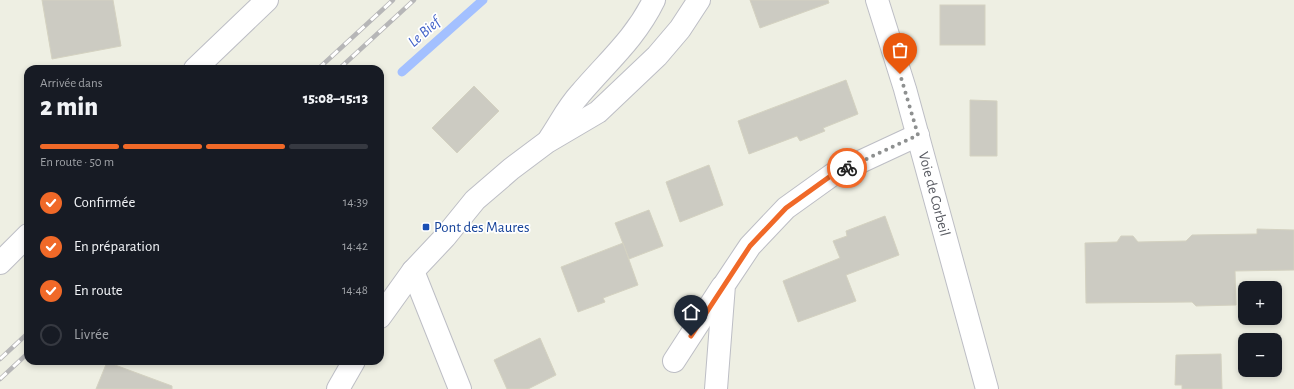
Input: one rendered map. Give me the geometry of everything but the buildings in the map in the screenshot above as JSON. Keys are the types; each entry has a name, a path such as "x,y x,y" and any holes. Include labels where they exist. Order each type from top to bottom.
{"street":[{"path":"199,65 267,0"},
{"path":"548,142 579,95 631,37 654,0"},
{"path":"384,311 413,271 445,238 476,200 511,170 548,142 598,112 657,56 680,29 699,0"},
{"name":"Voie de Corbeil","path":"877,0 905,89 987,389"},
{"path":"674,361 750,246 786,208 832,175 918,135"},
{"path":"0,263 24,239"},
{"path":"413,271 460,389"},
{"path":"716,389 724,285"},
{"path":"344,386 352,365"}],"waterway":[{"name":"Le Bief","path":"402,72 483,0"}],"railway":[{"path":"322,65 393,0"},
{"path":"343,65 414,0"},
{"path":"0,359 24,337"},
{"path":"0,379 24,357"}],"way so far":[{"path":"847,168 918,135 900,74"}],"place":[{"name":"Pont des Maures","path":"426,227"}],"route":[{"path":"691,336 750,246 786,208 832,175 847,168"}]}
